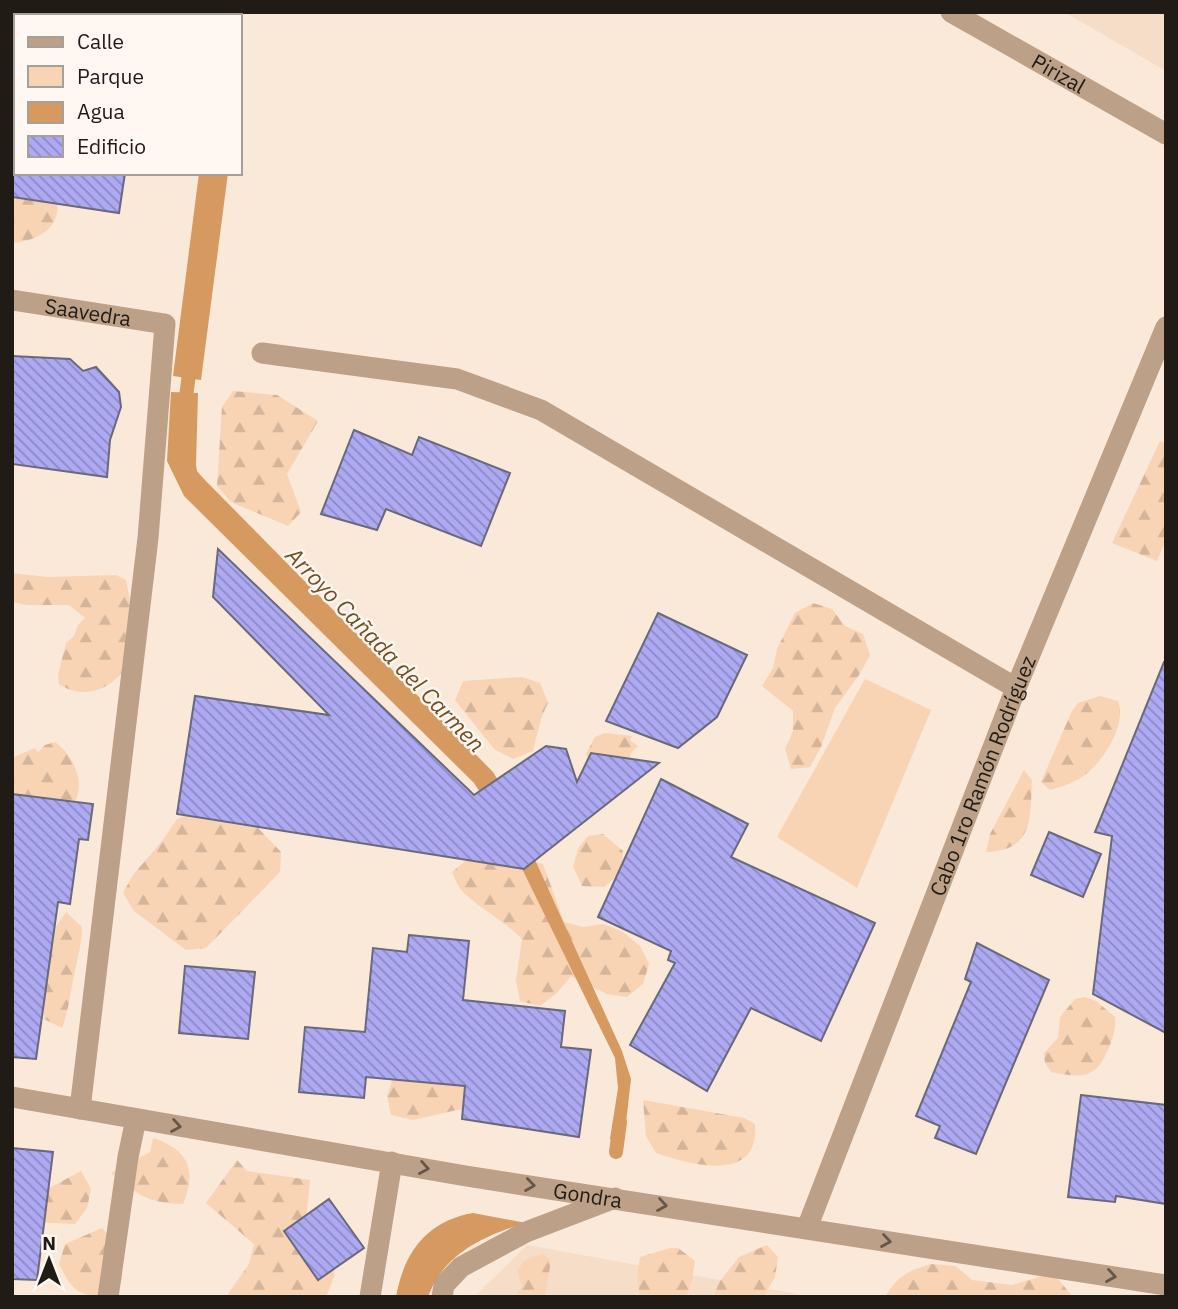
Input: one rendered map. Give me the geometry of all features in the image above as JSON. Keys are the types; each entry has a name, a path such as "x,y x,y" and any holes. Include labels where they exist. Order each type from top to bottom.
{"street":[{"name":"Pirizal","path":"951,12 1166,134"},
{"name":"Saavedra","path":"12,300 164,324 148,538 80,1109"},
{"name":"Cabo 1ro Ramón Rodríguez","path":"807,1228 1016,688 1166,327"},
{"path":"262,353 457,379 541,410 1016,688"},
{"name":"Gondra","path":"12,1097 466,1176 1166,1285"},
{"path":"108,1297 136,1119"},
{"path":"370,1297 391,1162"},
{"path":"442,1297 444,1286 461,1267 526,1232 605,1196"}],"shaded area":[{"path":"1064,12 1166,12 1166,71"},
{"path":"527,1245 813,1297 474,1297"}],"green space":[{"path":"12,161 14,175 58,178 58,204 57,215 48,229 31,239 12,243"},
{"path":"233,391 277,395 318,421 287,474 301,512 288,526 231,502 217,486 222,407"},
{"path":"1160,441 1166,443 1166,540 1157,561 1112,543"},
{"path":"12,573 47,577 116,575 126,580 130,601 126,667 120,675 104,687 87,692 68,689 59,684 58,675 66,643 74,636 78,625 85,618 69,605 27,605 12,602"},
{"path":"813,603 832,609 845,626 863,634 870,655 835,708 821,747 810,767 791,769 785,749 793,731 793,711 762,686 773,668 777,649 795,613"},
{"path":"522,677 540,683 548,703 533,751 513,759 494,749 455,700 463,681"},
{"path":"865,679 931,710 857,888 777,837"},
{"path":"1100,696 1118,701 1119,720 1112,741 1100,760 1086,774 1069,784 1050,790 1041,782 1072,711 1078,703"},
{"path":"605,733 632,736 630,740 638,746 631,753 629,763 590,763 586,754 595,737"},
{"path":"55,742 68,755 76,771 79,789 73,805 12,796 12,758 35,748 38,752 45,745"},
{"path":"1024,770 1032,780 1031,807 1026,830 1013,846 986,852 990,834"},
{"path":"196,811 238,815 257,827 281,852 280,872 206,948 186,950 134,911 123,893 133,875 177,819"},
{"path":"603,834 623,851 622,872 604,887 582,886 573,866 579,847 588,836"},
{"path":"468,859 526,860 543,864 564,922 583,927 604,924 623,932 640,946 649,964 643,984 627,997 607,994 571,976 557,993 540,1006 520,1001 516,980 522,939 460,888 452,872"},
{"path":"66,912 82,927 82,932 69,1005 62,1028 44,1019 44,998 55,928"},
{"path":"1085,997 1096,1001 1115,1017 1110,1045 1100,1064 1088,1074 1051,1072 1045,1063 1044,1053 1058,1038 1060,1017 1075,999"},
{"path":"423,1021 480,1108 413,1120 391,1115 387,1096 394,1075"},
{"path":"643,1100 744,1118 755,1124 754,1143 747,1156 735,1163 720,1166 687,1162 656,1153 646,1136"},
{"path":"153,1138 175,1149 187,1163 189,1181 183,1204 151,1200 111,1173 150,1152"},
{"path":"237,1160 247,1171 310,1180 306,1221 335,1257 334,1277 326,1297 226,1297 249,1264 254,1244 206,1203"},
{"path":"81,1171 91,1189 87,1208 75,1224 33,1222 21,1203"},
{"path":"102,1228 114,1244 121,1260 122,1278 116,1297 87,1295 75,1289 59,1264 65,1244"},
{"path":"767,1245 778,1257 775,1277 764,1296 713,1297 720,1281 739,1257"},
{"path":"678,1248 695,1261 686,1297 640,1296 637,1276 640,1257"},
{"path":"543,1253 551,1261 545,1297 515,1297 522,1286 517,1271 524,1261"},
{"path":"931,1264 956,1266 972,1280 1012,1285 1053,1273 1073,1297 885,1297 904,1275"}],"water":[{"path":"199,175 228,175 201,380 173,376"},
{"path":"171,392 198,393 197,471 493,772 501,785 622,1051 631,1079 624,1140 610,1139 618,1088 615,1058 498,820 474,783 184,496 167,461"},
{"path":"473,1213 526,1223 467,1248 444,1269 428,1297 396,1297 405,1266 420,1241 443,1223"}],"building":[{"path":"12,173 125,175 119,213 12,197"},
{"path":"12,356 70,359 83,371 96,367 119,392 121,407 110,440 107,477 12,464"},
{"path":"354,430 412,455 419,437 510,473 481,546 386,509 377,530 321,514"},
{"path":"218,549 474,795 546,746 566,749 577,782 591,753 659,763 524,869 177,814 195,696 329,715 213,597"},
{"path":"658,613 747,655 717,717 678,748 606,721"},
{"path":"1164,662 1166,1033 1093,994 1112,836 1095,832"},
{"path":"661,779 748,824 731,857 875,923 821,1041 751,1008 707,1091 630,1045 675,963 668,960 671,951 598,917"},
{"path":"12,794 93,804 88,840 79,839 70,904 58,902 36,1059 12,1057"},
{"path":"1049,832 1101,854 1083,897 1031,875"},
{"path":"409,935 469,941 463,1000 565,1011 561,1047 591,1050 579,1137 462,1119 465,1086 366,1077 364,1098 299,1092 305,1027 365,1032 373,948 407,952"},
{"path":"977,943 1049,980 976,1154 935,1138 940,1126 916,1116 971,982 965,979"},
{"path":"185,966 255,972 248,1039 179,1033"},
{"path":"1081,1095 1166,1105 1166,1204 1116,1196 1115,1202 1068,1197"},
{"path":"12,1148 53,1152 37,1280 12,1279"},
{"path":"329,1199 364,1248 318,1280 284,1231"}],"waterway":[{"name":"Arroyo Cañada del Carmen","path":"184,412 191,359"},
{"name":"Arroyo Cañada del Carmen","path":"616,1152 620,1122"}]}
